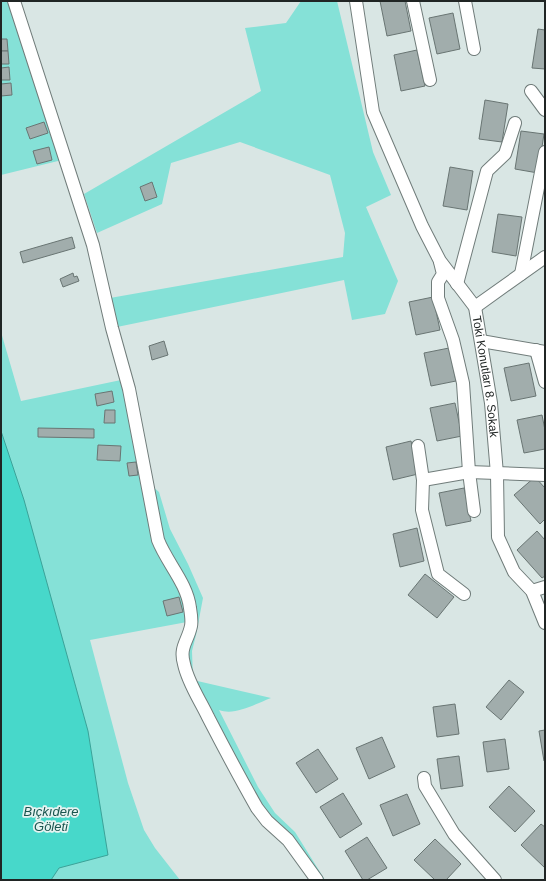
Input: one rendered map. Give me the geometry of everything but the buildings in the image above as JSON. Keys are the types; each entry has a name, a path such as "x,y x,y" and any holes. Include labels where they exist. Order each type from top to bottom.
{"street":[{"path":"14,1 93,245 128,389 158,540 187,596 190,607 191,627 183,650 183,663 186,672 237,773 257,808 267,821 288,840 317,880"},
{"name":"Toki Konutları 8. Sokak","path":"356,1 373,112 422,226 440,261 475,307 491,403 496,474 498,537 514,572 532,591 545,623"},
{"path":"413,1 430,80"},
{"path":"465,1 474,49"},
{"path":"531,91 545,110"},
{"path":"457,284 487,171 505,154 515,123"},
{"path":"521,274 545,152"},
{"path":"475,307 545,257"},
{"path":"440,261 443,274 438,282 438,298 453,340 463,383 469,472 474,511"},
{"path":"481,341 540,351 545,382"},
{"path":"418,446 423,480 422,510 438,574 464,594"},
{"path":"423,480 469,472 544,476"},
{"path":"532,591 545,587"},
{"path":"424,778 425,786 454,834 495,880"}],"shaded area":[{"path":"1,1 8,1 62,160 1,175"},
{"path":"301,1 337,1 373,152 391,195 366,207 398,281 385,314 352,320 344,280 117,327 110,298 343,257 345,233 330,175 240,142 171,163 162,204 97,233 84,194 261,91 245,28 286,23"},
{"path":"1,332 21,401 121,380 174,580 184,603 187,622 90,640 128,783 144,830 155,848 180,880 1,880"},
{"path":"152,486 159,492 170,529 203,598 192,651 193,680 187,654 194,623 162,539"},
{"path":"193,680 271,698 232,712 219,710 258,787 275,813 295,832 325,880 322,880 284,832 259,804"}],"water":[{"name":"Bıçkıdere Göleti","path":"1,431 24,500 88,731 108,855 59,868 51,880 1,880"}]}
